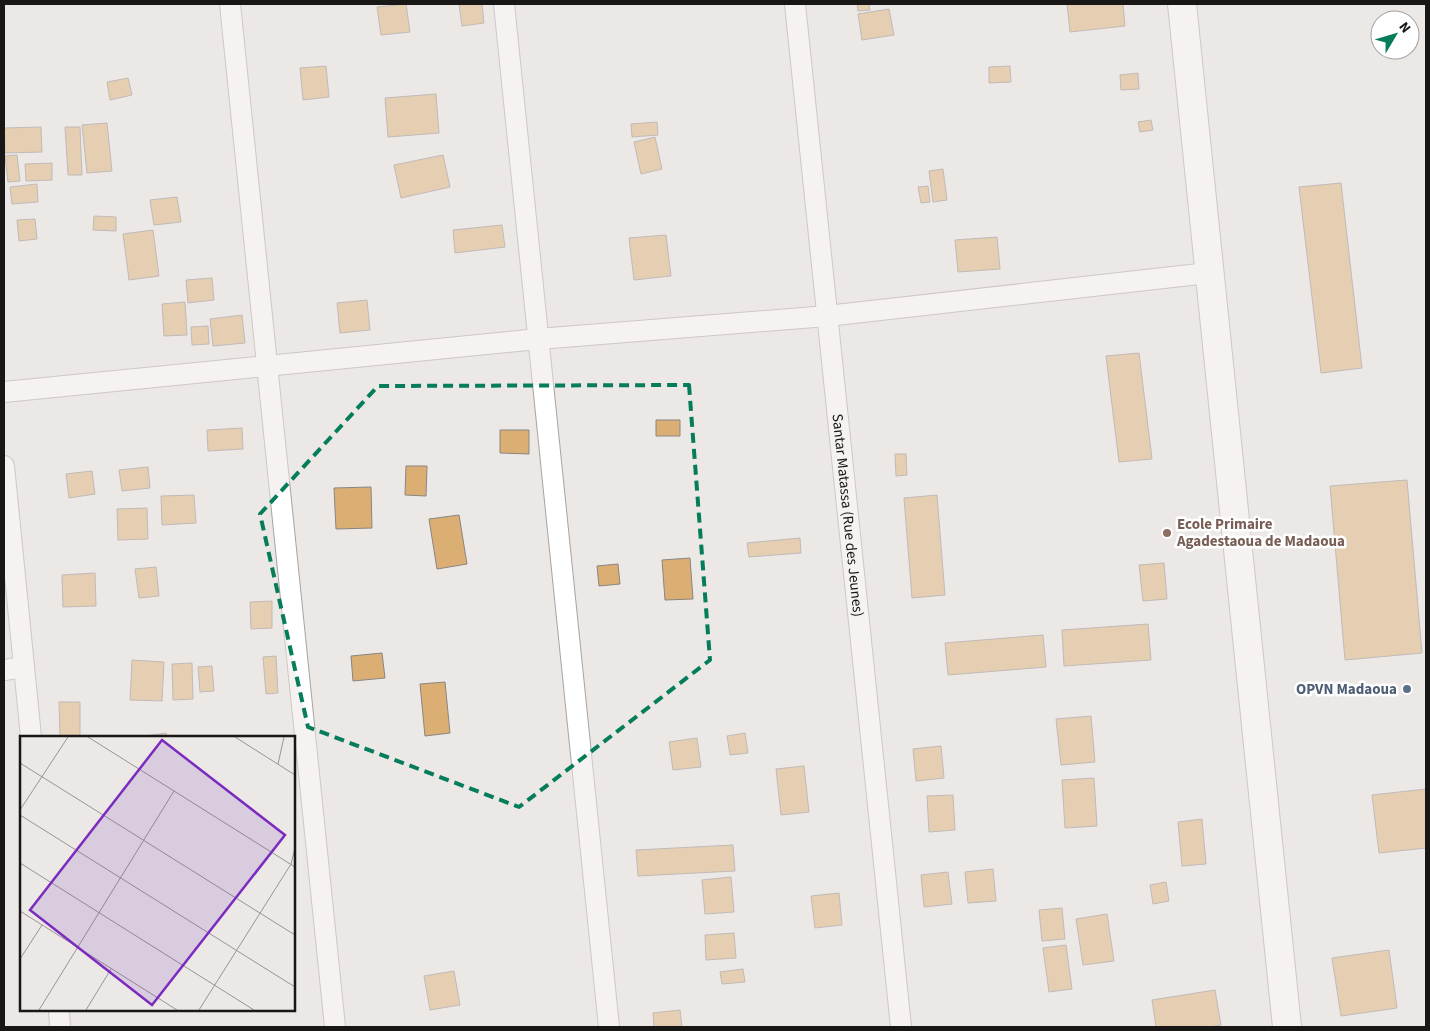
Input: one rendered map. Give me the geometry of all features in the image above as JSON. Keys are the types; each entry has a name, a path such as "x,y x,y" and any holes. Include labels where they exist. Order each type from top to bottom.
{"highway":[{"path":"1182,4 1208,273 1287,1027"}],"street":[{"path":"230,4 335,1027"},
{"path":"504,4 609,1027"},
{"name":"Santar Matassa (Rue des Jeunes)","path":"795,4 901,1027"},
{"path":"4,392 538,339 826,316 1208,273"},
{"path":"4,466 31,736"},
{"path":"4,670 24,667"},
{"path":"59,1011 60,1027"}],"highlighted area":[{"path":"689,385 710,660 519,807 308,727 260,514 378,386"}],"building":[{"path":"406,4 410,32 381,35 377,7"},
{"path":"459,4 482,4 484,23 462,26"},
{"path":"857,4 869,4 870,10 858,11"},
{"path":"1067,4 1123,4 1125,26 1070,32"},
{"path":"889,9 894,35 862,40 858,14"},
{"path":"326,66 329,97 303,100 300,68"},
{"path":"1010,66 1011,82 989,83 989,67"},
{"path":"1138,73 1139,89 1121,90 1120,75"},
{"path":"128,78 132,95 110,100 107,82"},
{"path":"436,94 439,133 388,137 385,98"},
{"path":"1151,120 1153,130 1140,132 1138,122"},
{"path":"657,122 658,135 632,137 631,124"},
{"path":"107,123 112,171 87,173 82,125"},
{"path":"41,127 42,152 5,153 4,128"},
{"path":"65,127 80,127 82,175 68,175"},
{"path":"655,137 662,169 641,174 634,142"},
{"path":"17,155 20,181 8,182 5,156"},
{"path":"443,155 450,187 401,198 394,165"},
{"path":"52,163 52,180 26,181 25,164"},
{"path":"943,169 947,200 933,202 929,171"},
{"path":"1341,183 1362,368 1321,373 1299,187"},
{"path":"37,184 38,202 12,204 10,187"},
{"path":"928,186 930,202 921,203 918,187"},
{"path":"177,197 181,222 154,225 150,200"},
{"path":"94,216 116,217 116,231 93,230"},
{"path":"35,219 37,239 19,241 17,220"},
{"path":"502,225 505,247 455,253 453,230"},
{"path":"153,230 159,276 129,280 123,234"},
{"path":"666,235 671,276 634,280 629,238"},
{"path":"997,237 1000,269 958,272 955,240"},
{"path":"212,278 214,300 188,303 186,280"},
{"path":"367,300 370,330 340,333 337,303"},
{"path":"185,302 187,335 164,336 162,304"},
{"path":"242,315 245,343 213,346 210,319"},
{"path":"208,326 209,344 192,345 191,327"},
{"path":"1139,353 1152,459 1119,462 1106,356"},
{"path":"656,420 680,420 680,436 656,436"},
{"path":"242,428 243,449 208,451 207,430"},
{"path":"500,430 529,430 529,454 500,453"},
{"path":"895,454 906,454 907,475 896,476"},
{"path":"406,466 427,466 426,496 405,495"},
{"path":"148,467 150,488 122,491 119,470"},
{"path":"92,471 95,494 69,498 66,474"},
{"path":"1407,480 1422,653 1345,660 1330,486"},
{"path":"371,487 372,528 336,529 334,488"},
{"path":"194,495 196,523 162,525 161,496"},
{"path":"937,495 945,595 912,598 904,498"},
{"path":"147,508 148,539 118,540 117,509"},
{"path":"459,515 467,564 437,569 429,519"},
{"path":"800,538 801,553 749,557 747,543"},
{"path":"690,558 693,599 665,600 662,560"},
{"path":"1164,563 1167,599 1143,601 1139,565"},
{"path":"618,564 620,584 599,586 597,566"},
{"path":"156,567 159,596 139,598 135,569"},
{"path":"95,573 96,606 63,607 62,575"},
{"path":"272,601 272,628 251,629 250,602"},
{"path":"1148,624 1151,660 1064,666 1062,630"},
{"path":"1043,635 1046,667 948,675 945,643"},
{"path":"382,653 385,678 353,681 351,656"},
{"path":"276,656 278,693 266,694 263,657"},
{"path":"132,660 164,662 162,701 130,700"},
{"path":"192,663 193,699 173,700 172,664"},
{"path":"212,666 214,691 200,692 198,667"},
{"path":"445,682 450,733 425,736 420,684"},
{"path":"59,702 80,702 80,736 60,736"},
{"path":"1091,716 1095,762 1061,765 1056,719"},
{"path":"166,733 167,736 146,736"},
{"path":"745,733 748,753 730,755 727,736"},
{"path":"697,738 701,767 673,770 669,742"},
{"path":"941,746 944,778 916,781 913,749"},
{"path":"804,766 809,812 781,815 776,769"},
{"path":"1094,778 1097,826 1065,828 1062,780"},
{"path":"1426,789 1426,848 1379,853 1372,795"},
{"path":"953,795 955,830 929,832 927,796"},
{"path":"1202,819 1206,864 1182,866 1178,822"},
{"path":"733,845 735,871 638,876 636,850"},
{"path":"993,869 996,901 968,903 965,872"},
{"path":"948,872 952,904 924,907 921,875"},
{"path":"731,877 734,912 705,914 702,880"},
{"path":"1166,882 1169,901 1153,904 1150,885"},
{"path":"839,893 842,925 815,928 811,896"},
{"path":"1062,908 1065,939 1042,941 1039,910"},
{"path":"1107,914 1114,961 1083,965 1076,919"},
{"path":"734,933 736,958 706,960 705,935"},
{"path":"1066,945 1072,989 1049,992 1043,948"},
{"path":"1389,950 1397,1008 1341,1016 1332,958"},
{"path":"743,969 745,982 722,984 720,972"},
{"path":"454,971 460,1005 430,1010 424,976"},
{"path":"1215,990 1221,1025 1210,1027 1156,1027 1152,1000"},
{"path":"680,1010 682,1027 654,1027 653,1013"}],"place":[{"name":"Ecole Primaire Agadestaoua de Madaoua","path":"1167,533"},
{"name":"OPVN Madaoua","path":"1407,689"}]}
